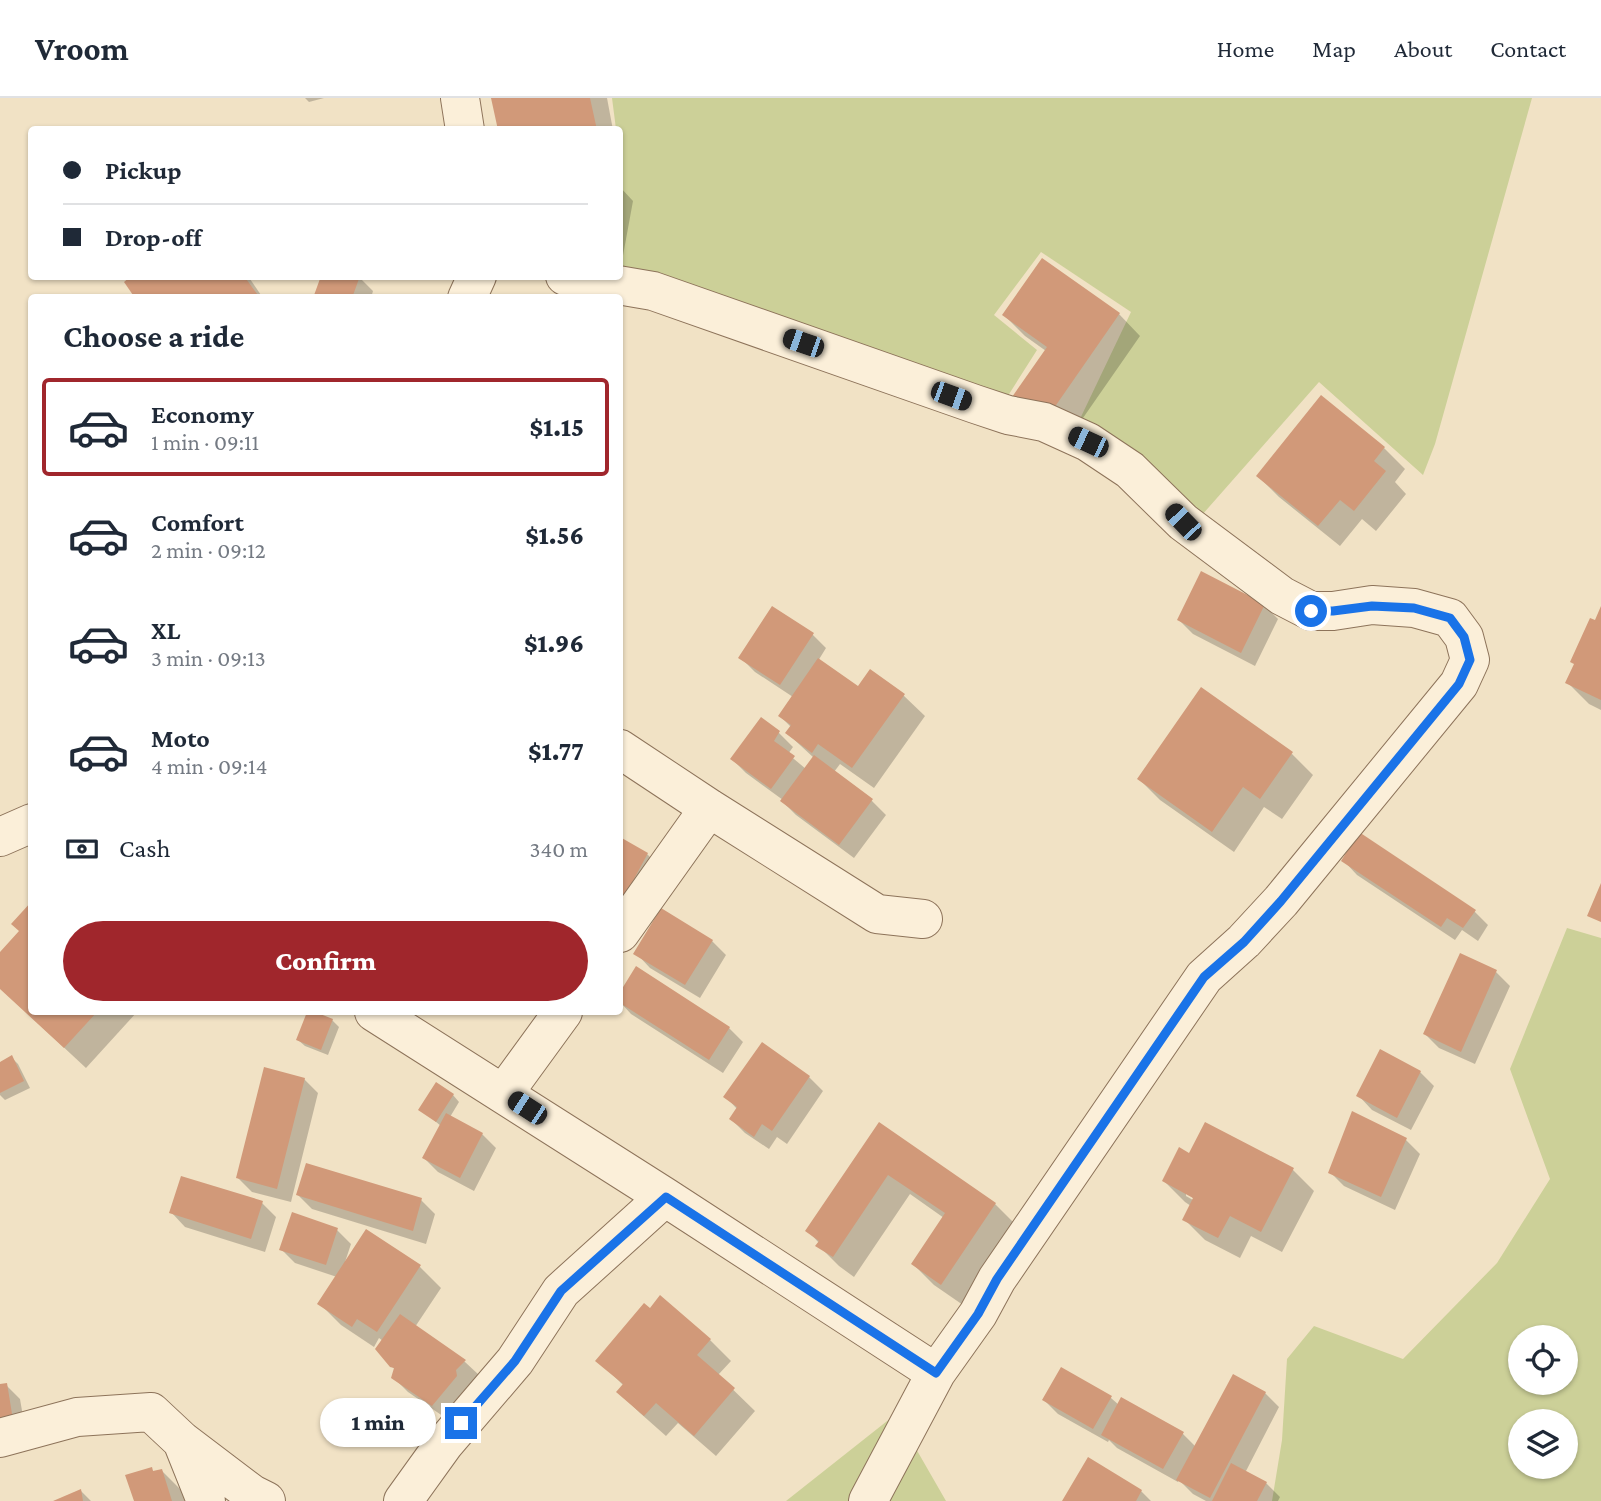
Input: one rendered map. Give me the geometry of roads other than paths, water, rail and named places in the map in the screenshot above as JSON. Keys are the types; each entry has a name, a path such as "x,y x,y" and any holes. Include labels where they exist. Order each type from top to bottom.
{"street":[{"path":"460,98 464,126"},
{"path":"588,280 653,291 975,404 1008,415 1044,422 1088,442 1130,470 1183,522 1282,596 1311,611 1372,606 1414,608 1450,618 1464,637 1470,660 1459,684 1281,901 1244,942 1204,977 997,1279 978,1314 936,1373 868,1501"},
{"path":"623,751 877,914 923,919"},
{"path":"623,929 709,808"},
{"path":"0,837 28,826"},
{"path":"379,1015 666,1197 936,1373"},
{"path":"504,1093 561,1015"},
{"path":"403,1501 444,1444 515,1361 561,1291 666,1197"},
{"path":"0,1438 77,1417 151,1412 182,1441 252,1494 266,1501"},
{"path":"182,1441 206,1501"}]}
